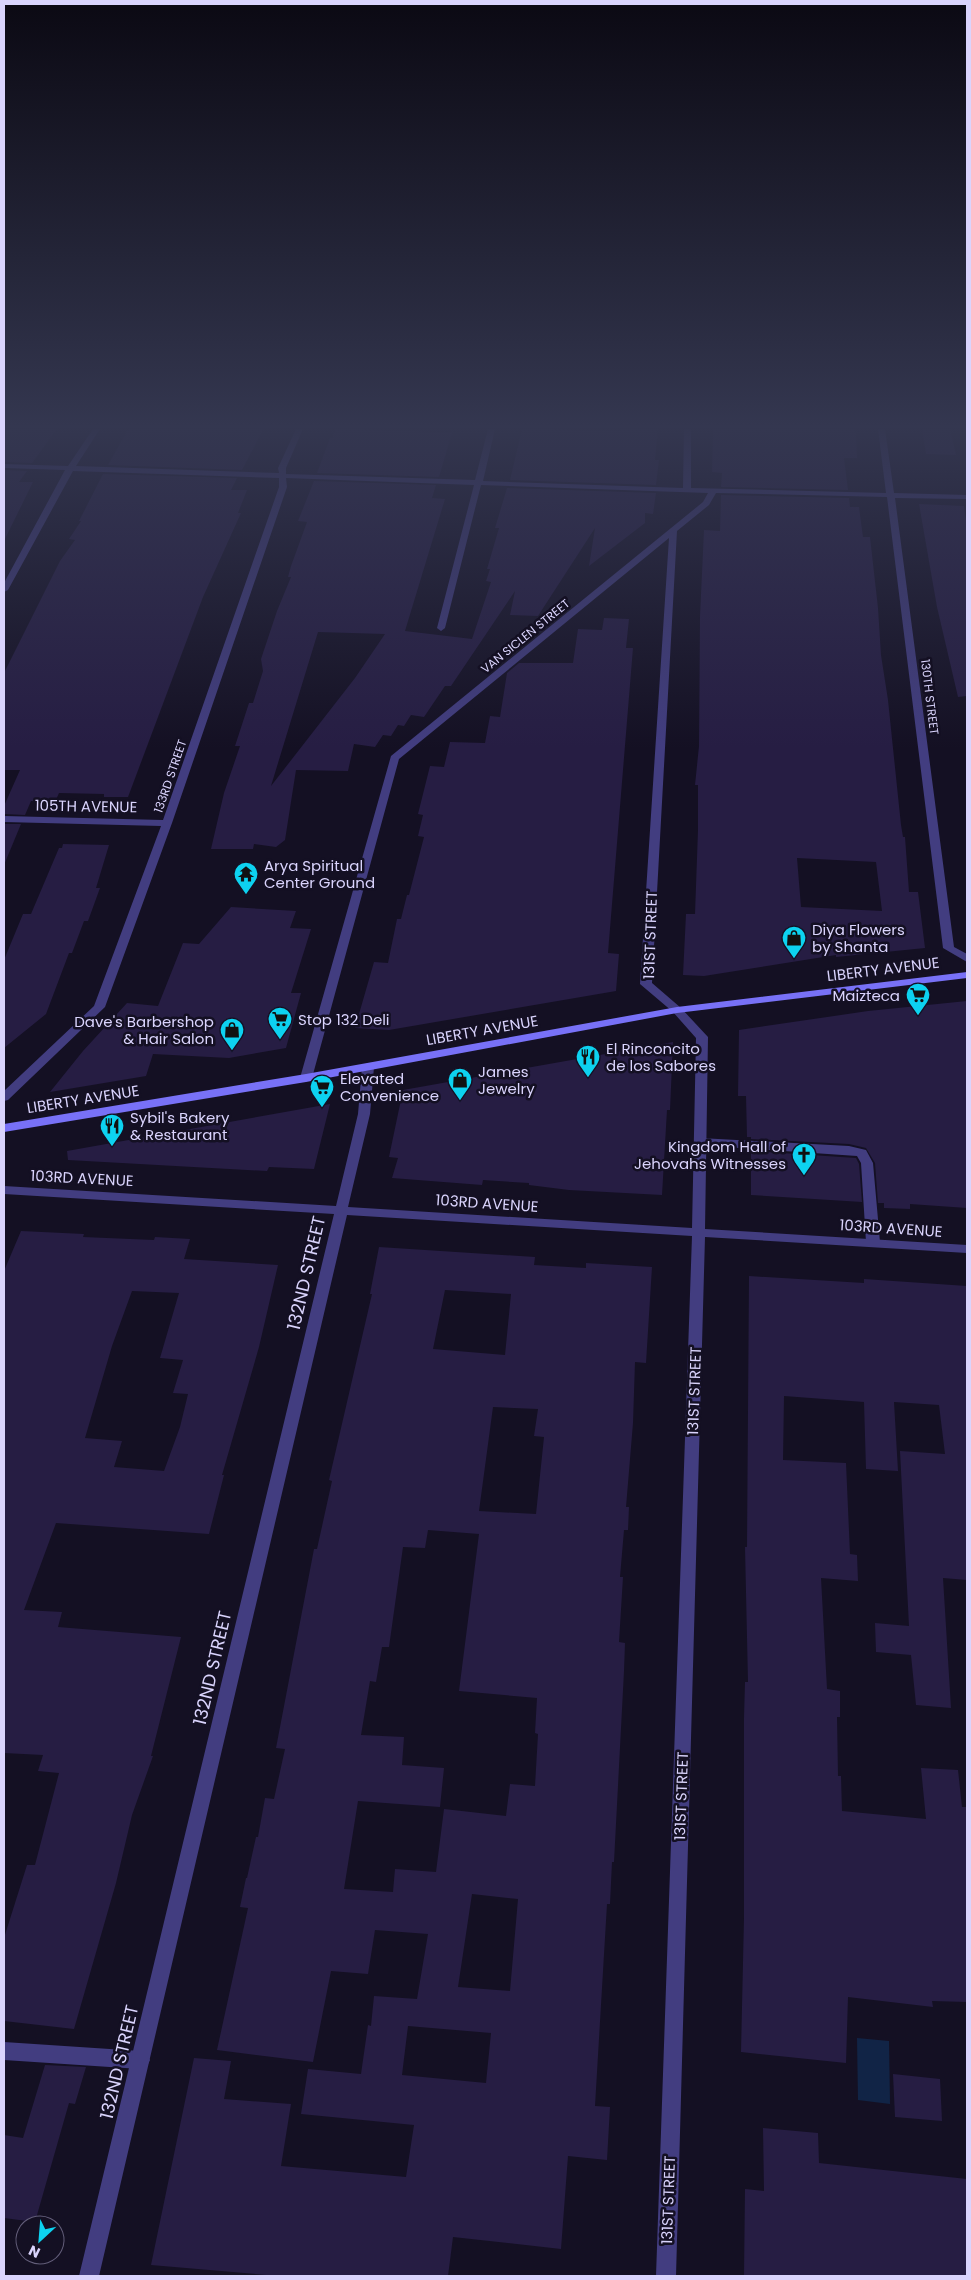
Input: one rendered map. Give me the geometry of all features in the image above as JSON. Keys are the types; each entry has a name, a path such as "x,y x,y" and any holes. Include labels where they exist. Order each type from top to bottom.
{"street":[{"path":"4,590 34,535"},
{"name":"133RD STREET","path":"4,1097 99,1007 167,823 265,535"},
{"path":"441,628 465,535"},
{"name":"VAN SICLEN STREET","path":"306,1078 394,758 666,535"},
{"name":"131ST STREET","path":"666,2276 699,1232 702,1037 678,1010 646,984 673,535"},
{"name":"130TH STREET","path":"896,535 949,948 967,959"},
{"name":"105TH AVENUE","path":"4,820 167,823"},
{"name":"LIBERTY AVENUE","path":"4,1128 306,1078 678,1010 967,975"},
{"name":"132ND STREET","path":"89,2276 364,1114 368,1067"},
{"path":"700,1142 848,1150 862,1153 867,1163 873,1242"},
{"name":"103RD AVENUE","path":"4,1190 967,1249"},
{"path":"4,2051 140,2060"}],"water":[{"path":"857,2038 889,2041 890,2104 858,2100"}],"building":[{"path":"71,535 231,535 203,597 128,797 104,797 104,794 59,793 55,802 31,801 25,815 4,814 4,806 20,770 4,770 4,673 60,561 75,540 69,539"},
{"path":"302,535 434,535 405,631 472,639 491,582 486,581 490,569 487,569 497,535 590,535 538,616 510,615 515,591 451,686 445,686 424,717 411,715 404,726 398,725 391,736 383,735 375,747 354,744 348,771 296,770 285,840 276,847 254,844 253,849 211,849 224,793 240,746 235,746 249,703 253,703 263,671 261,659 291,577 288,577","holes":["318,632 385,634 355,678 271,786"]},
{"path":"594,535 629,535 589,566"},
{"path":"704,535 863,535 863,537 870,537 881,655 888,700 901,825 903,837 905,837 909,892 918,892 925,948 836,957 836,955 704,976 683,975 686,914 695,914 698,785 695,785 699,746 700,616","holes":["797,858 876,862 882,911 801,907"]},
{"path":"924,535 967,535 967,696 958,697 937,607"},
{"path":"604,618 629,619 626,648 633,648 608,953 619,954 616,991 389,1030 355,1028 374,962 388,963 397,919 401,919 407,895 409,895 424,837 418,836 423,815 418,814 430,766 444,767 450,742 485,743 490,716 500,717 507,673 519,663 573,663 578,629 602,630"},
{"path":"4,824 21,824 4,865"},
{"path":"63,844 109,845 96,888 100,888 88,921 84,921 72,953 69,953 46,1014 4,1048 4,960 23,914 31,914 59,848 62,848"},
{"path":"231,907 296,911 290,928 311,929 291,993 301,993 286,1048 229,1058 153,1054 146,1076 50,1092 83,1051 127,1003 158,1006 183,943 199,944"},
{"path":"967,1001 967,1208 910,1204 910,1209 884,1208 884,1203 878,1203 875,1163 866,1148 849,1144 751,1139 751,1137 747,1137 746,1096 738,1096 739,1030 868,1011"},
{"path":"673,1042 670,1110 667,1110 662,1195 569,1190 529,1185 529,1183 483,1180 482,1185 392,1178 398,1158 389,1157 403,1090"},
{"path":"330,1104 314,1169 269,1167 267,1171 68,1160 67,1151"},
{"name":"Kingdom Hall of Jehovahs Witnesses","path":"751,1151 856,1158 859,1164 862,1202 751,1195"},
{"path":"21,1231 84,1234 83,1237 154,1240 155,1237 190,1239 184,1259 278,1265 259,1347 222,1475 224,1475 209,1534 56,1523 24,1610 62,1612 58,1627 181,1637 151,1756 153,1756 132,1815 116,1883 74,2029 4,2021 4,1938 27,1865 35,1865 59,1773 38,1771 43,1755 4,1753 4,1271","holes":["132,1291 179,1293 160,1358 183,1360 173,1393 188,1394 180,1427 164,1471 114,1467 122,1441 85,1438 112,1346"]},
{"path":"379,1247 535,1257 534,1265 586,1268 586,1263 652,1267 646,1363 635,1362 633,1423 626,1507 629,1507 628,1530 624,1530 620,1577 623,1577 619,1642 625,1643 624,1671 614,1862 612,1862 610,1904 607,1904 595,2106 610,2107 607,2160 568,2156 561,2249 453,2237 448,2276 278,2276 151,2265 194,2058 231,2061 224,2099 291,2104 281,2166 406,2177 414,2125 301,2114 308,2069 361,2074 368,2025 371,2026 374,1996 417,1999 428,1934 375,1930 368,1974 331,1971 313,2062 217,2050 248,1908 240,1907 246,1878 256,1837 258,1837 265,1798 274,1799 285,1749 276,1748 314,1549 317,1549 332,1481 329,1480 372,1294 370,1294","holes":["445,1290 511,1294 505,1355 433,1349","493,1407 538,1409 534,1436 544,1437 536,1514 479,1511","428,1530 479,1534 459,1691 537,1698 535,1733 538,1734 535,1786 510,1784 506,1816 444,1809 436,1872 395,1869 393,1892 344,1889 358,1801 440,1807 444,1768 402,1765 404,1737 361,1735 370,1681 376,1682 382,1647 389,1647 403,1547 425,1548","472,1894 518,1899 510,1991 458,1987","408,2026 491,2033 486,2083 402,2075"]},
{"path":"749,1276 864,1283 864,1279 967,1286 967,1580 943,1578 951,1708 916,1705 911,1655 876,1652 875,1623 909,1626 900,1451 945,1454 939,1405 894,1402 898,1471 866,1469 864,1402 784,1396 783,1460 846,1463 850,1554 857,1555 858,1581 821,1578 827,1689 840,1691 840,1717 837,1717 838,1776 841,1776 842,1811 926,1819 921,1768 958,1770 962,1807 966,1807 967,2002 932,2001 933,2007 848,1997 846,2063 741,2052 744,1918 744,1718 745,1682 748,1682 745,1547 747,1547"},
{"path":"45,2065 86,2067 75,2104 69,2103 37,2215 15,2215 15,2219 4,2218 4,2135 23,2138"},
{"path":"893,2074 940,2079 942,2121 895,2117"},
{"path":"763,2128 818,2133 819,2163 967,2179 967,2276 744,2276 745,2189 764,2191"}],"place":[{"name":"Arya Spiritual Center Ground","path":"246,895"},
{"name":"Diya Flowers by Shanta","path":"794,959"},
{"name":"Maizteca","path":"918,1016"},
{"name":"Stop 132 Deli","path":"280,1040"},
{"name":"Dave's Barbershop & Hair Salon","path":"232,1051"},
{"name":"El Rinconcito de los Sabores","path":"588,1078"},
{"name":"James Jewelry","path":"460,1101"},
{"name":"Elevated Convenience","path":"322,1108"},
{"name":"Sybil's Bakery & Restaurant","path":"112,1147"},
{"name":"Kingdom Hall of Jehovahs Witnesses","path":"804,1176"}]}
